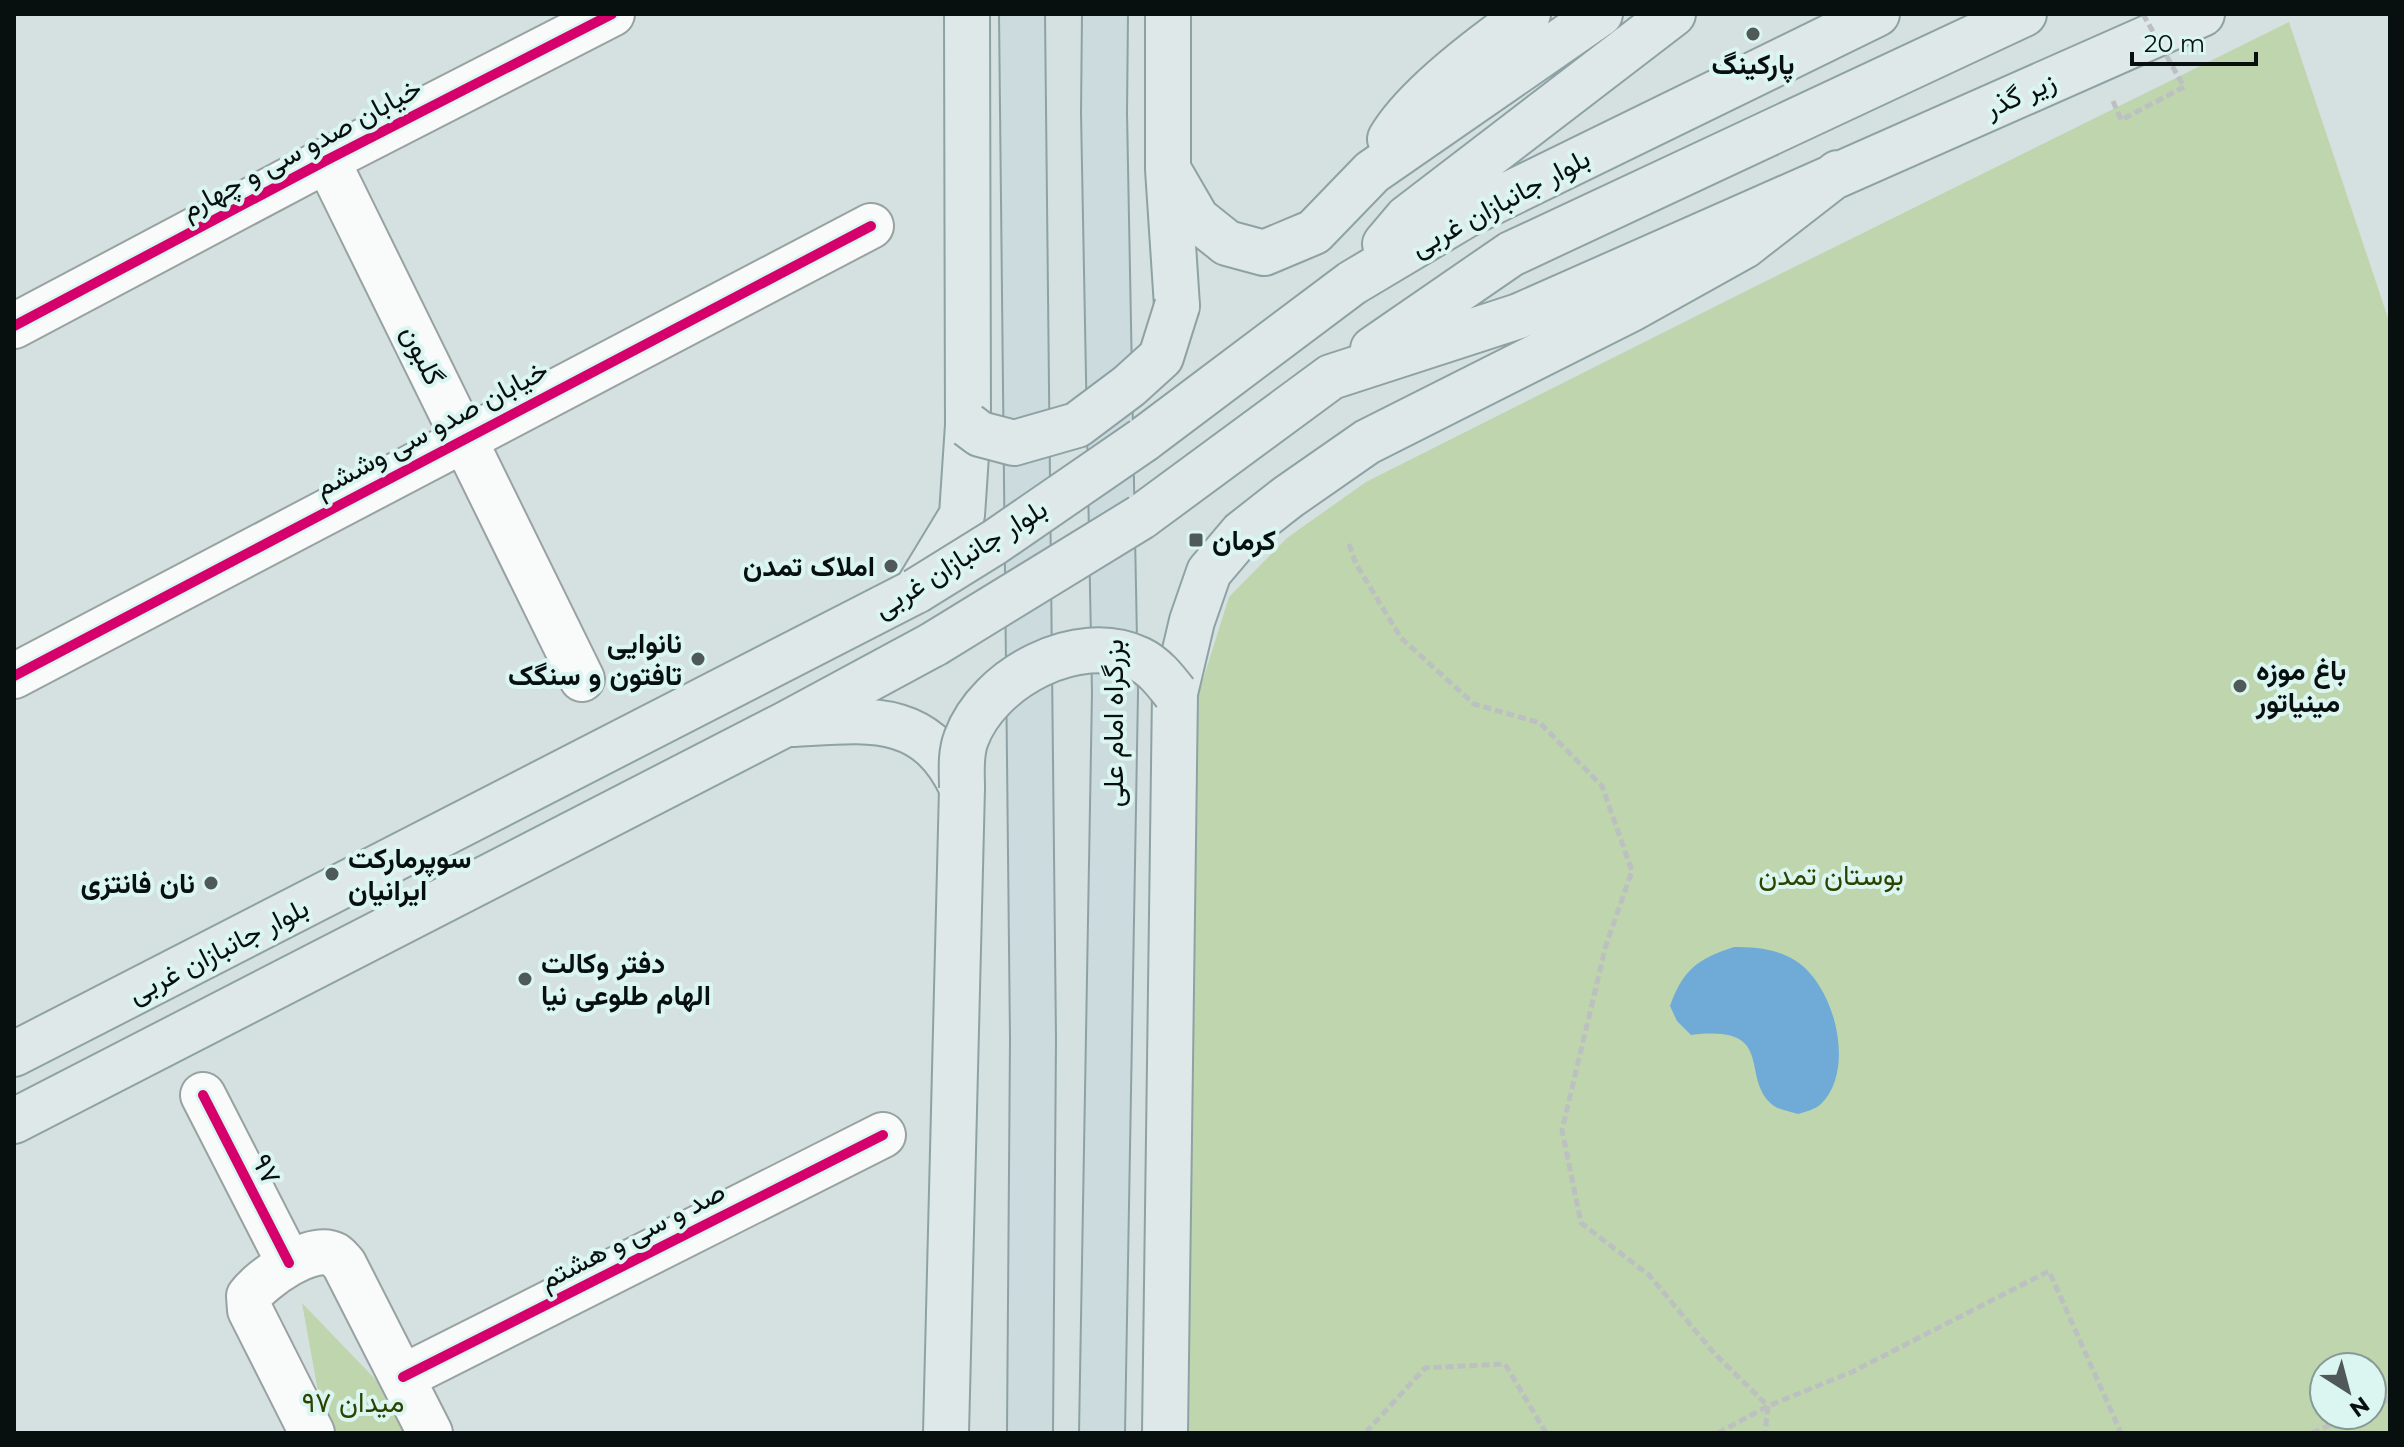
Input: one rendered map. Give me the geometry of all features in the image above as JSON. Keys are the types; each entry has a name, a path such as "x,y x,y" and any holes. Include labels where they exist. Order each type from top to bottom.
{"highway":[{"path":"1022,14 1033,1039 1030,1433"},
{"name":"بزرگراه امام علی","path":"1102,1433 1115,693 1104,113 1105,14"}],"main road":[{"path":"916,591 962,515 968,425 967,14"},
{"path":"968,425 980,434 1014,443 1077,425 1129,386 1161,357 1177,306 1168,169 1168,14"},
{"path":"1372,172 1396,129 1444,79 1528,14"},
{"path":"1168,169 1197,219 1227,243 1264,253 1314,232 1372,172 1600,14"},
{"path":"1352,283 1407,218 1673,14"},
{"name":"بلوار جانبازان غربی","path":"14,1054 916,591 995,542 1143,440 1352,283 1466,215 1877,14"},
{"name":"بلوار جانبازان غربی","path":"14,1121 784,725 934,644 1141,517 1331,377 1511,254 2024,14"},
{"name":"زیر گذر","path":"1838,173 2202,14"},
{"path":"1165,1433 1175,693 1192,621 1209,572 1242,533 1367,442 1631,309 1744,246 1838,173"},
{"name":"بلوار جانبازان غربی","path":"1331,377 1519,316 1838,173"},
{"path":"946,1433 962,762 966,739 994,698 1015,679 1042,663 1071,652 1099,649 1139,659 1160,674 1175,693"},
{"path":"784,725 884,722 905,728 927,740 946,757 962,788"}],"street":[{"name":"خیابان صدو سی و چهارم","path":"14,326 612,14"},
{"name":"گلبون","path":"327,160 582,679"},
{"name":"خیابان صدو سی وششم","path":"14,676 871,226"},
{"name":"۹۷","path":"203,1095 289,1263"},
{"name":"صد و سی و هشتم","path":"403,1377 883,1135"},
{"path":"306,1431 250,1310 249,1296 259,1283 289,1263 320,1252 334,1254 344,1264 430,1433"}],"path":[{"path":"2121,120 2184,87 2143,14"},
{"path":"1349,544 1356,564 1401,638 1474,704 1540,723 1602,786 1632,871 1606,945 1562,1130 1581,1223 1649,1275 1714,1353 1768,1406"},
{"path":"1718,1433 1768,1406 1852,1372 2049,1271 2121,1433"},
{"path":"1369,1433 1368,1430 1425,1368 1505,1364 1546,1433"},
{"path":"1765,1433 1768,1406"}],"green space":[{"name":"بوستان تمدن","path":"2289,22 2390,324 2390,1433 1182,1433 1195,705 1229,597 1287,538 1366,482"},
{"name":"میدان ۹۷","path":"302,1303 401,1406 403,1433 328,1433 325,1430"}],"water":[{"path":"1734,947 1768,950 1789,957 1805,968 1818,983 1835,1024 1839,1047 1838,1069 1832,1088 1816,1107 1798,1114 1774,1106 1764,1095 1746,1046 1736,1038 1718,1034 1691,1035 1677,1021 1670,1006 1686,975 1701,961"}],"cycle path":[{"path":"14,326 612,14"},
{"path":"14,676 871,226"},
{"path":"203,1095 289,1263"},
{"path":"403,1377 883,1135"}],"place":[{"name":"پارکینگ","path":"1753,34"},
{"name":"کرمان","path":"1196,540"},
{"name":"املاک تمدن","path":"891,566"},
{"name":"نانوایی تافتون و سنگک","path":"698,659"},
{"name":"باغ موزه مینیاتور","path":"2240,686"},
{"name":"سوپرمارکت ایرانیان","path":"332,874"},
{"name":"نان فانتزی","path":"211,883"},
{"name":"دفتر وکالت الهام طلوعی نیا","path":"525,979"}]}
